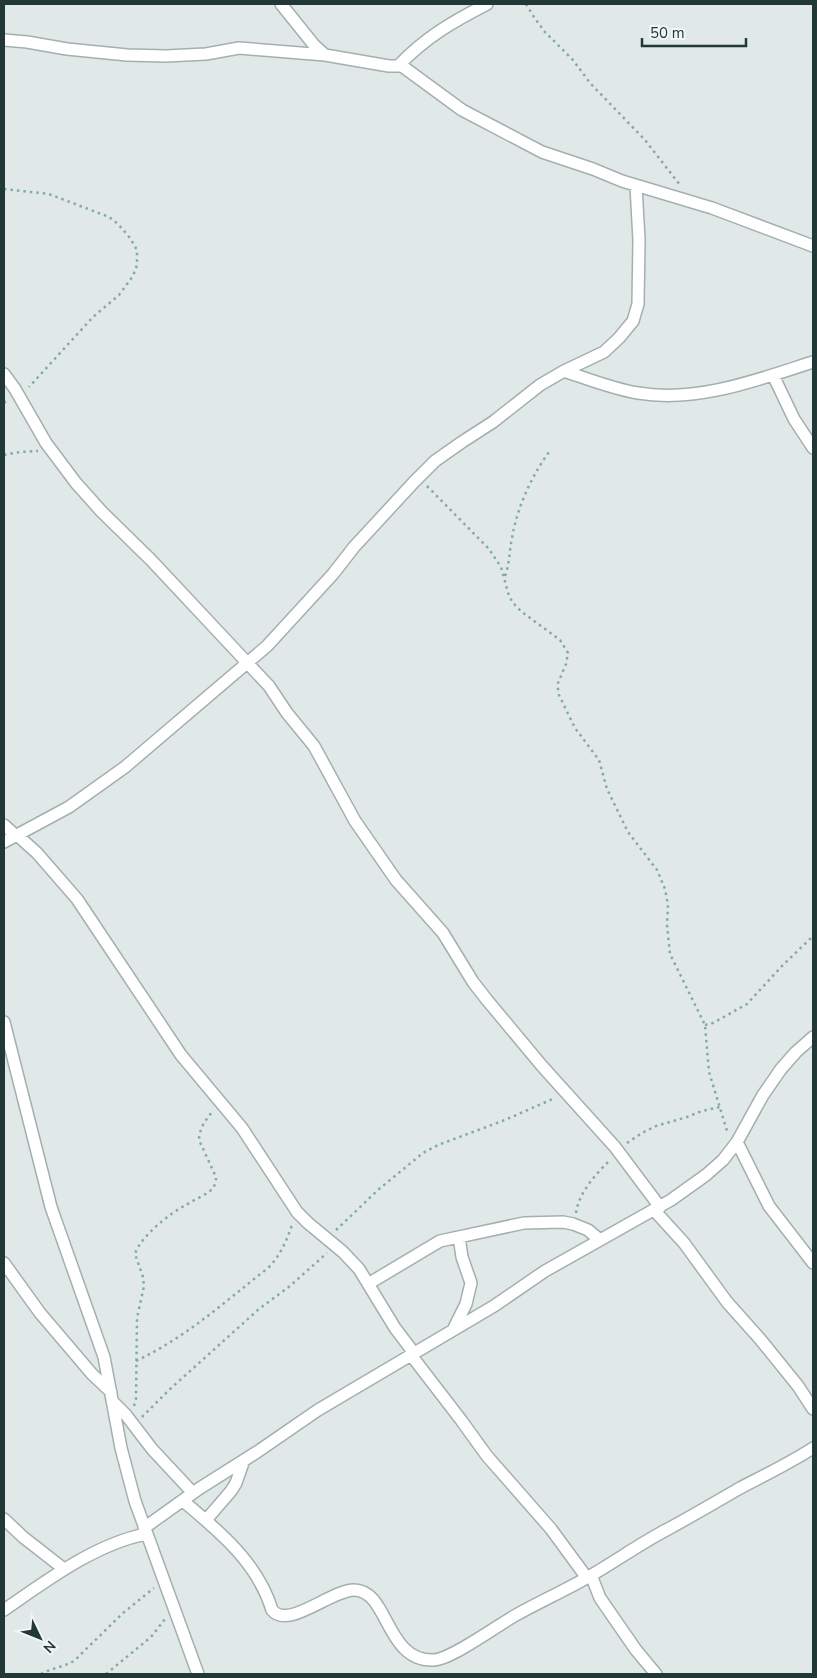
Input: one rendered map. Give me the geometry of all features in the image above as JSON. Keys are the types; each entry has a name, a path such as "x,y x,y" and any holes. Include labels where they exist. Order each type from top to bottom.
{"street":[{"path":"281,4 314,45 325,55"},
{"path":"398,66 429,37 454,21 488,4"},
{"path":"4,40 127,55 206,54 239,48 325,55 389,66 402,66 462,110 542,152 636,186 712,208 813,246"},
{"path":"4,842 68,807 125,767 248,663 285,627 333,574 354,547 419,477 436,462 493,422 540,385 564,370 604,352 619,338 633,321 638,304 639,264 636,186"},
{"path":"564,370 637,393 679,396 720,390 813,362"},
{"path":"4,374 52,450 71,476 101,511 151,560 269,686 287,713 314,746 355,821 396,880 443,933 473,982 492,1006 542,1066 618,1151 657,1208 727,1302 760,1338 798,1386 813,1409"},
{"path":"773,374 794,419 813,448"},
{"path":"4,826 37,853 77,899 181,1055 242,1128 297,1212 359,1269 412,1354 487,1456 589,1576 600,1598 636,1650 656,1674"},
{"path":"4,1022 51,1207 104,1357 121,1448 135,1501 198,1674"},
{"path":"4,1610 64,1569 145,1531 193,1493 318,1410 494,1306 545,1271 657,1208 706,1176 724,1160 735,1145 763,1095 781,1069 813,1037"},
{"path":"735,1145 769,1206 813,1263"},
{"path":"368,1284 440,1241 524,1223 563,1222 575,1224 588,1230 600,1240"},
{"path":"454,1328 466,1304 471,1283 462,1257 459,1237"},
{"path":"4,1263 40,1313 112,1397 152,1449 193,1493"},
{"path":"183,1501 206,1520 250,1565 275,1615 280,1617 294,1615 336,1594 354,1590 364,1592 375,1600 402,1647 416,1656 432,1660 441,1659 453,1654 517,1615 813,1448"},
{"path":"206,1520 232,1491 244,1460"},
{"path":"4,1519 23,1537 64,1569"}],"path":[{"path":"526,4 544,31 573,60 590,83 645,140 695,203"},
{"path":"4,189 49,194 109,217 130,238 136,250 138,265 134,276 119,295 85,326 20,398"},
{"path":"4,455 52,450"},
{"path":"505,578 510,559 512,538 520,509 537,472 549,452"},
{"path":"419,477 442,503 489,549 502,567 510,596 514,603 522,612 560,640 568,653 558,684 558,693 575,728 599,760 608,789 628,832 660,876 668,905 667,924 670,954 704,1026 708,1066 720,1107 735,1145"},
{"path":"704,1026 747,1004 813,936"},
{"path":"131,1421 258,1310 316,1264 331,1242 379,1189 423,1154 438,1145 506,1120 557,1096 568,1094"},
{"path":"131,1421 136,1399 137,1318 144,1286 136,1251 149,1234 165,1220 214,1187 216,1176 202,1148 199,1134 209,1116 221,1102"},
{"path":"575,1224 579,1202 592,1179 618,1151 642,1133 656,1126 720,1107"},
{"path":"136,1361 161,1349 186,1333 268,1268 282,1250 297,1212"},
{"path":"41,1674 74,1661 123,1613 156,1586"},
{"path":"106,1674 151,1638 167,1616"}]}
